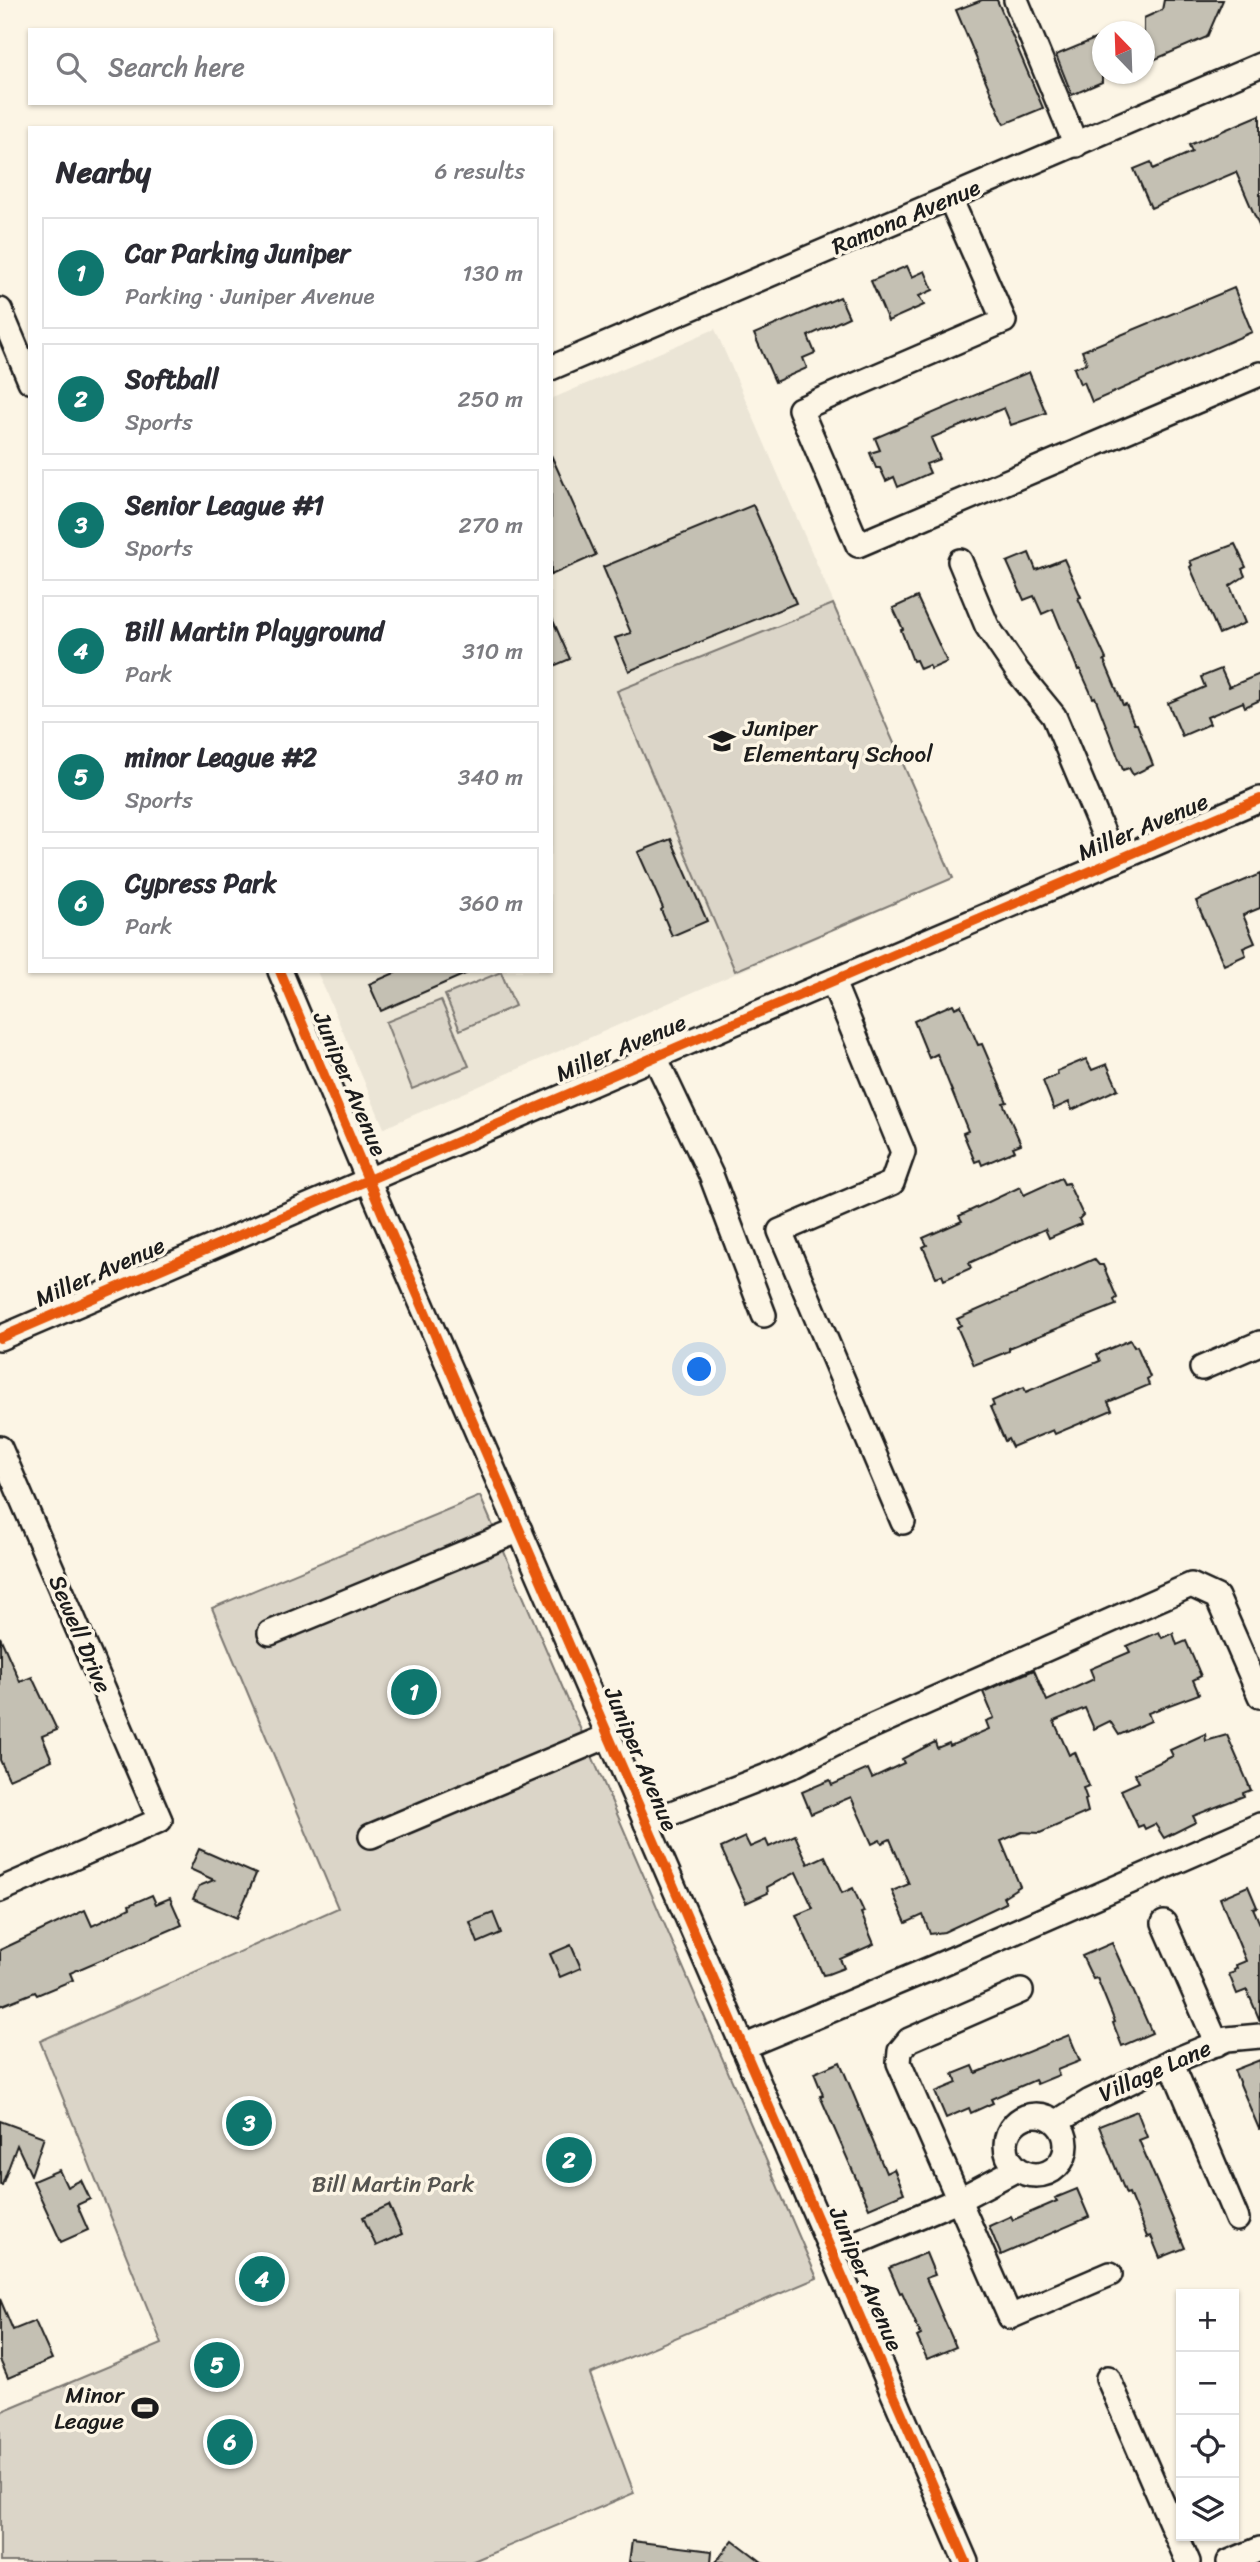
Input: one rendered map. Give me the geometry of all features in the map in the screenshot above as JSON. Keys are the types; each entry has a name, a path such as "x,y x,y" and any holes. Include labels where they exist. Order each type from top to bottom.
{"street":[{"path":"1016,0 1076,145"},
{"name":"Ramona Avenue","path":"553,367 1260,65"},
{"path":"950,198 1004,321 800,410 858,545 1260,374"},
{"path":"0,310 28,376"},
{"path":"960,561 987,626 1018,672 1054,716 1115,861"},
{"name":"Miller Avenue","path":"0,1338 367,1178 1260,799"},
{"name":"Juniper Avenue","path":"281,973 966,2562"},
{"path":"833,982 903,1152 892,1183 780,1231 903,1522"},
{"path":"655,1057 710,1175 764,1315"},
{"path":"1202,1368 1260,1343"},
{"name":"Sewell Drive","path":"0,1448 160,1820 0,1890"},
{"path":"270,1633 520,1530"},
{"path":"646,1823 790,1767 852,1735 1191,1585 1217,1597 1260,1696"},
{"path":"371,1836 608,1736"},
{"path":"743,2047 916,1975 1260,1825"},
{"path":"1164,1923 1217,2044"},
{"path":"1021,1991 909,2040 900,2051 899,2063 1010,2316 1110,2274"},
{"name":"Village Lane","path":"1057,2122 1090,2101 1171,2062 1227,2039 1260,2036"},
{"path":"1171,2062 1237,2219"},
{"path":"1032,2115 1041,2115 1057,2122 1066,2141 1062,2161 1055,2168 1036,2175 1017,2169 1010,2163 1005,2146 1010,2129 1016,2122 1032,2115"},
{"path":"832,2253 960,2199 1017,2169"},
{"path":"1108,2378 1188,2562"},
{"path":"1229,2562 1260,2549"}],"shaded area":[{"name":"Juniper Elementary School","path":"715,329 953,878 384,1128 318,973 553,973 553,398"}],"green space":[{"path":"833,604 953,878 735,971 617,691"},
{"path":"501,973 515,1006 460,1030 445,995"},
{"path":"441,1000 469,1066 412,1089 386,1022"},
{"name":"Bill Martin Park","path":"480,1496 817,2278 590,2374 634,2493 471,2562 0,2562 0,2412 162,2344 40,2041 338,1908 212,1608"}],"building":[{"path":"982,0 997,0 1043,108 1004,124 956,10"},
{"path":"1164,0 1223,0 1207,37 1155,59 1155,21 1144,21 1144,18 1162,10"},
{"path":"1092,40 1092,84 1097,84 1072,95 1056,55"},
{"path":"1260,115 1260,228 1236,172 1151,208 1134,169 1151,162 1153,169 1192,152 1189,145"},
{"path":"907,266 912,277 925,271 933,290 919,296 924,305 888,321 871,281"},
{"path":"1234,288 1252,332 1092,402 1084,382 1080,384 1074,368 1087,363 1082,351"},
{"path":"840,297 849,317 808,336 815,353 803,358 807,368 775,382 754,334"},
{"path":"1029,372 1046,413 1011,425 1004,408 931,438 940,459 926,464 930,473 898,487 894,477 886,481 880,468 876,468 870,453 880,450 875,438"},
{"path":"553,459 596,555 553,574"},
{"path":"753,505 796,603 629,671 615,638 631,633 603,567"},
{"path":"1235,544 1246,567 1242,569 1245,576 1230,586 1245,623 1219,634 1190,567 1190,561"},
{"path":"1029,553 1036,570 1064,559 1123,705 1126,704 1134,724 1137,724 1153,765 1133,775 1129,768 1123,770 1095,697 1093,698 1080,669 1078,670 1053,609 1042,614 1034,596 1024,600 1007,562"},
{"path":"917,597 947,662 931,669 929,665 920,669 916,660 913,661 893,608"},
{"path":"553,621 570,659 553,666"},
{"path":"1221,669 1229,687 1260,674 1260,700 1245,707 1243,702 1207,717 1210,724 1182,736 1168,703 1205,687 1201,677"},
{"path":"671,839 707,921 672,936 661,910 663,908 638,852"},
{"path":"1260,874 1260,908 1243,915 1255,943 1243,948 1246,955 1224,965 1196,901"},
{"path":"394,973 467,973 381,1011 369,984"},
{"path":"953,1004 955,1008 961,1005 978,1045 982,1044 1007,1102 1003,1103 1021,1144 1013,1147 1015,1151 982,1165 980,1160 975,1162 963,1133 968,1131 937,1054 929,1058 914,1021"},
{"path":"1086,1059 1092,1070 1107,1064 1118,1089 1072,1110 1069,1102 1054,1109 1043,1081 1058,1075 1057,1071"},
{"path":"1061,1178 1064,1184 1068,1183 1083,1215 1079,1219 1081,1224 1049,1238 1045,1229 969,1263 971,1268 944,1280 942,1275 936,1277 923,1247 927,1245 923,1238 962,1221 959,1216 1020,1187 1024,1195"},
{"path":"1094,1259 1099,1265 1103,1265 1117,1298 1114,1300 1116,1305 974,1365 957,1327 961,1325 957,1319"},
{"path":"1130,1340 1134,1347 1137,1346 1150,1377 1147,1379 1149,1385 1108,1402 1112,1410 1055,1434 1053,1430 1012,1447 1008,1439 1005,1441 990,1407 994,1406 992,1401 1024,1387 1026,1392 1100,1361 1097,1354"},
{"path":"1159,1632 1162,1638 1173,1633 1177,1645 1186,1641 1201,1676 1193,1680 1199,1694 1148,1713 1151,1721 1119,1735 1110,1721 1094,1729 1085,1708 1054,1721 1069,1755 1075,1752 1089,1786 1083,1788 1088,1812 1040,1833 1022,1832 1001,1841 1020,1886 1003,1897 1006,1903 944,1932 930,1934 923,1915 906,1923 892,1891 909,1884 890,1839 872,1844 851,1797 811,1814 802,1792 830,1780 832,1785 868,1769 872,1778 904,1763 902,1759 935,1742 937,1748 949,1743 950,1746 989,1729 986,1721 994,1718 983,1692 1034,1670 1047,1701 1094,1679 1090,1669 1130,1652 1127,1646"},
{"path":"0,1637 20,1682 32,1677 57,1730 42,1736 52,1760 9,1779 0,1760"},
{"path":"1205,1734 1206,1741 1227,1735 1251,1790 1243,1793 1244,1796 1193,1816 1196,1822 1164,1838 1155,1824 1145,1829 1143,1825 1138,1827 1121,1790 1139,1782 1135,1774 1173,1756 1170,1750"},
{"path":"795,1835 808,1864 825,1856 842,1893 853,1888 874,1944 840,1959 844,1968 828,1974 823,1975 796,1915 813,1908 796,1872 767,1887 768,1893 746,1903 721,1848 745,1837 750,1847 766,1840 769,1847"},
{"path":"199,1849 256,1874 237,1918 193,1899 199,1886 214,1880 190,1869"},
{"path":"1248,1886 1257,1907 1253,1908 1260,1924 1260,2021 1247,1990 1237,1994 1229,1974 1235,1972 1236,1965 1246,1961 1220,1898"},
{"path":"152,1895 156,1904 170,1898 182,1925 70,1973 73,1980 0,2006 0,1950 85,1910 92,1926"},
{"path":"493,1913 501,1933 478,1943 470,1922"},
{"path":"1112,1943 1152,2033 1122,2046 1097,1978 1093,1979 1082,1956"},
{"path":"571,1945 581,1968 560,1977 550,1954"},
{"path":"1069,2035 1080,2061 1057,2070 1059,2075 1037,2084 1035,2080 991,2099 993,2103 971,2113 969,2108 946,2118 935,2092 957,2083 953,2074 973,2066 976,2073"},
{"path":"1260,2060 1260,2129 1259,2129 1234,2070"},
{"path":"840,2062 886,2173 894,2169 904,2193 869,2208 820,2096 823,2095 814,2073"},
{"path":"1137,2111 1147,2137 1139,2140 1185,2248 1160,2258 1151,2236 1147,2237 1129,2193 1126,2194 1099,2126"},
{"path":"0,2121 44,2137 31,2175 17,2145 2,2185 0,2184"},
{"path":"59,2170 67,2187 81,2180 90,2199 77,2205 88,2230 61,2242 33,2181"},
{"path":"1077,2189 1089,2217 1001,2255 989,2226 1011,2216 1013,2220"},
{"path":"389,2205 402,2234 376,2246 363,2217"},
{"path":"926,2253 935,2275 926,2278 956,2347 927,2359 917,2337 921,2335 889,2268"},
{"path":"0,2299 13,2330 35,2321 52,2359 8,2378 0,2360"},
{"path":"733,2540 762,2562 716,2562"},
{"path":"632,2541 712,2551 711,2562 629,2562"}],"cycle path":[{"path":"0,1338 1260,799"},
{"path":"281,973 966,2562"}],"place":[{"name":"Juniper Elementary School","path":"722,741"},
{"name":"Car Parking Juniper","path":"414,1692"},
{"name":"Senior League #1","path":"249,2123"},
{"name":"Softball","path":"569,2160"},
{"name":"Bill Martin Playground","path":"262,2279"},
{"name":"minor League #2","path":"217,2365"},
{"name":"Minor League","path":"145,2408"},
{"name":"Cypress Park","path":"230,2442"}]}
